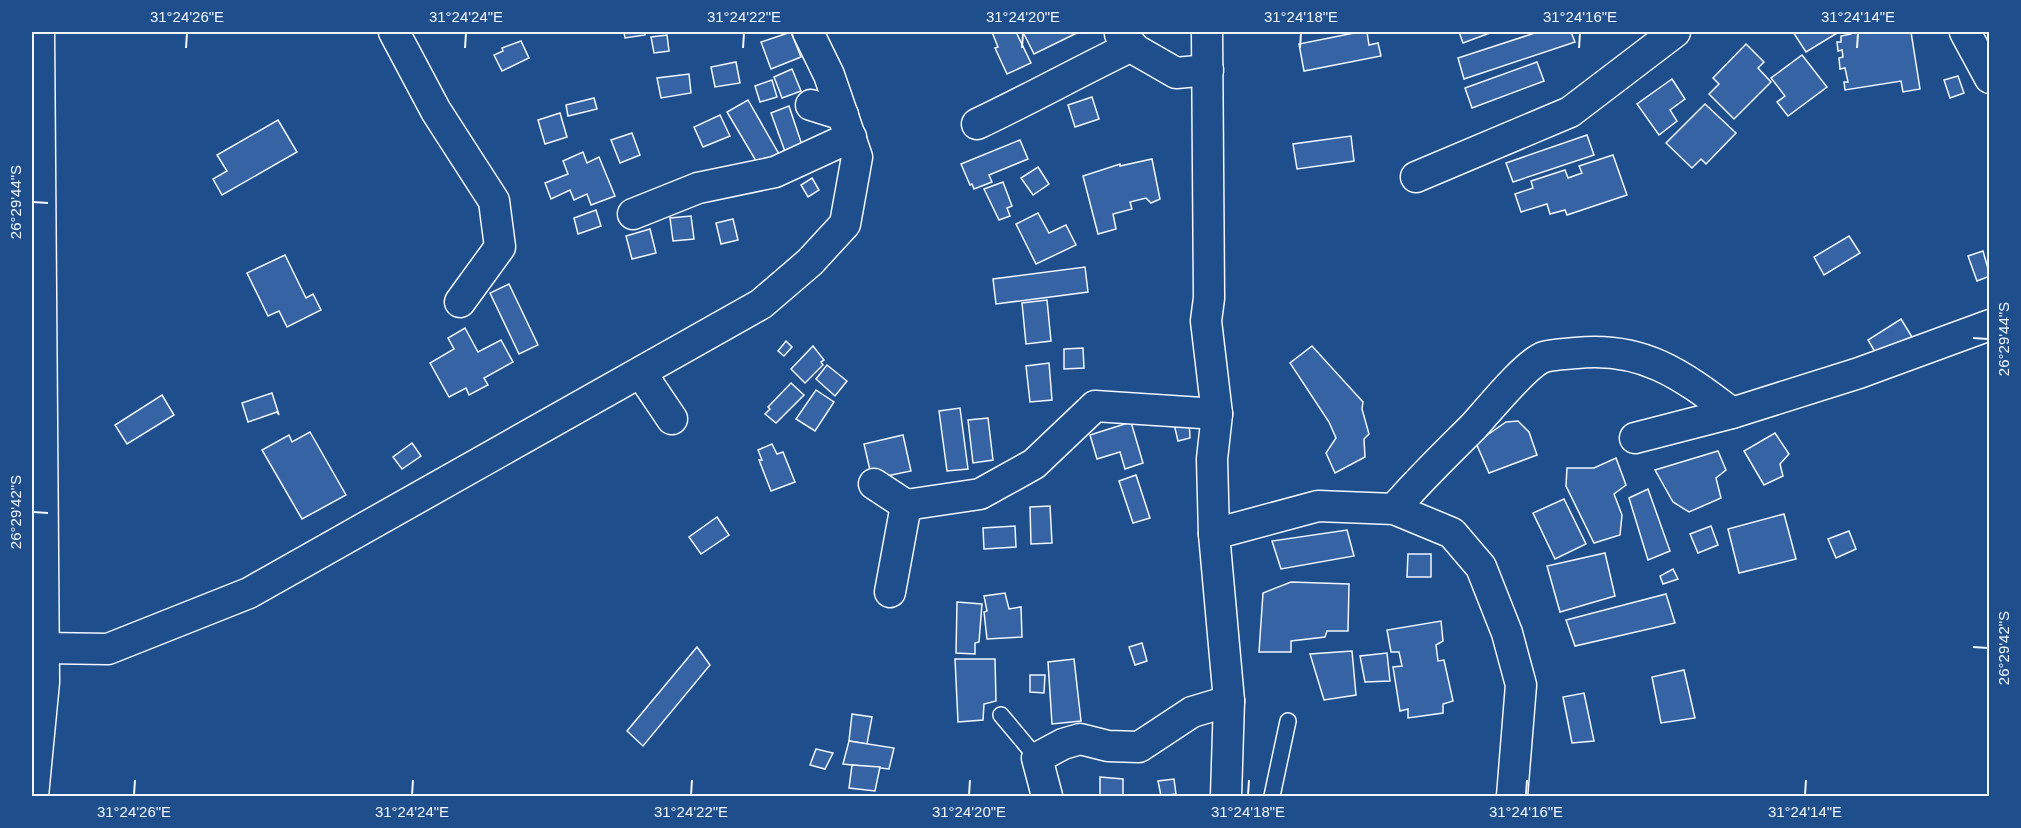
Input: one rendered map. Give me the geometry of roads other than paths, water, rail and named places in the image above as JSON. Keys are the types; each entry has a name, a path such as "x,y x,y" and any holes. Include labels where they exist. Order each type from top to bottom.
{"street":[{"path":"33,796 44,682 39,32"},
{"path":"394,32 436,111 494,201 500,247 460,302"},
{"path":"44,648 108,649 249,593 761,304 810,262 845,224 857,157 829,75 808,32"},
{"path":"1416,177 1570,112 1675,32"},
{"path":"1965,32 1989,78"},
{"path":"977,124 1051,89 1096,78 1124,39 1176,74 1210,45"},
{"path":"1210,45 1209,298 1206,321 1217,414 1212,459 1214,534 1229,701 1226,796"},
{"path":"811,105 847,126"},
{"path":"633,214 698,188 775,172 847,126"},
{"path":"1635,438 1732,413 1859,373 1989,324"},
{"path":"1394,509 1433,464 1473,426 1507,388 1543,357 1601,351 1650,360 1687,379 1732,413"},
{"path":"641,373 672,419"},
{"path":"874,484 906,505 980,494 1034,464 1095,406 1217,414"},
{"path":"890,592 906,505"},
{"path":"1214,534 1318,506 1394,509 1452,533 1481,567 1507,633 1521,685 1512,796"},
{"path":"1047,796 1037,758 1063,744 1080,739 1108,755 1139,747 1192,712 1229,701"}],"lane":[{"path":"1001,715 1037,758"},
{"path":"1272,796 1288,721"}]}
